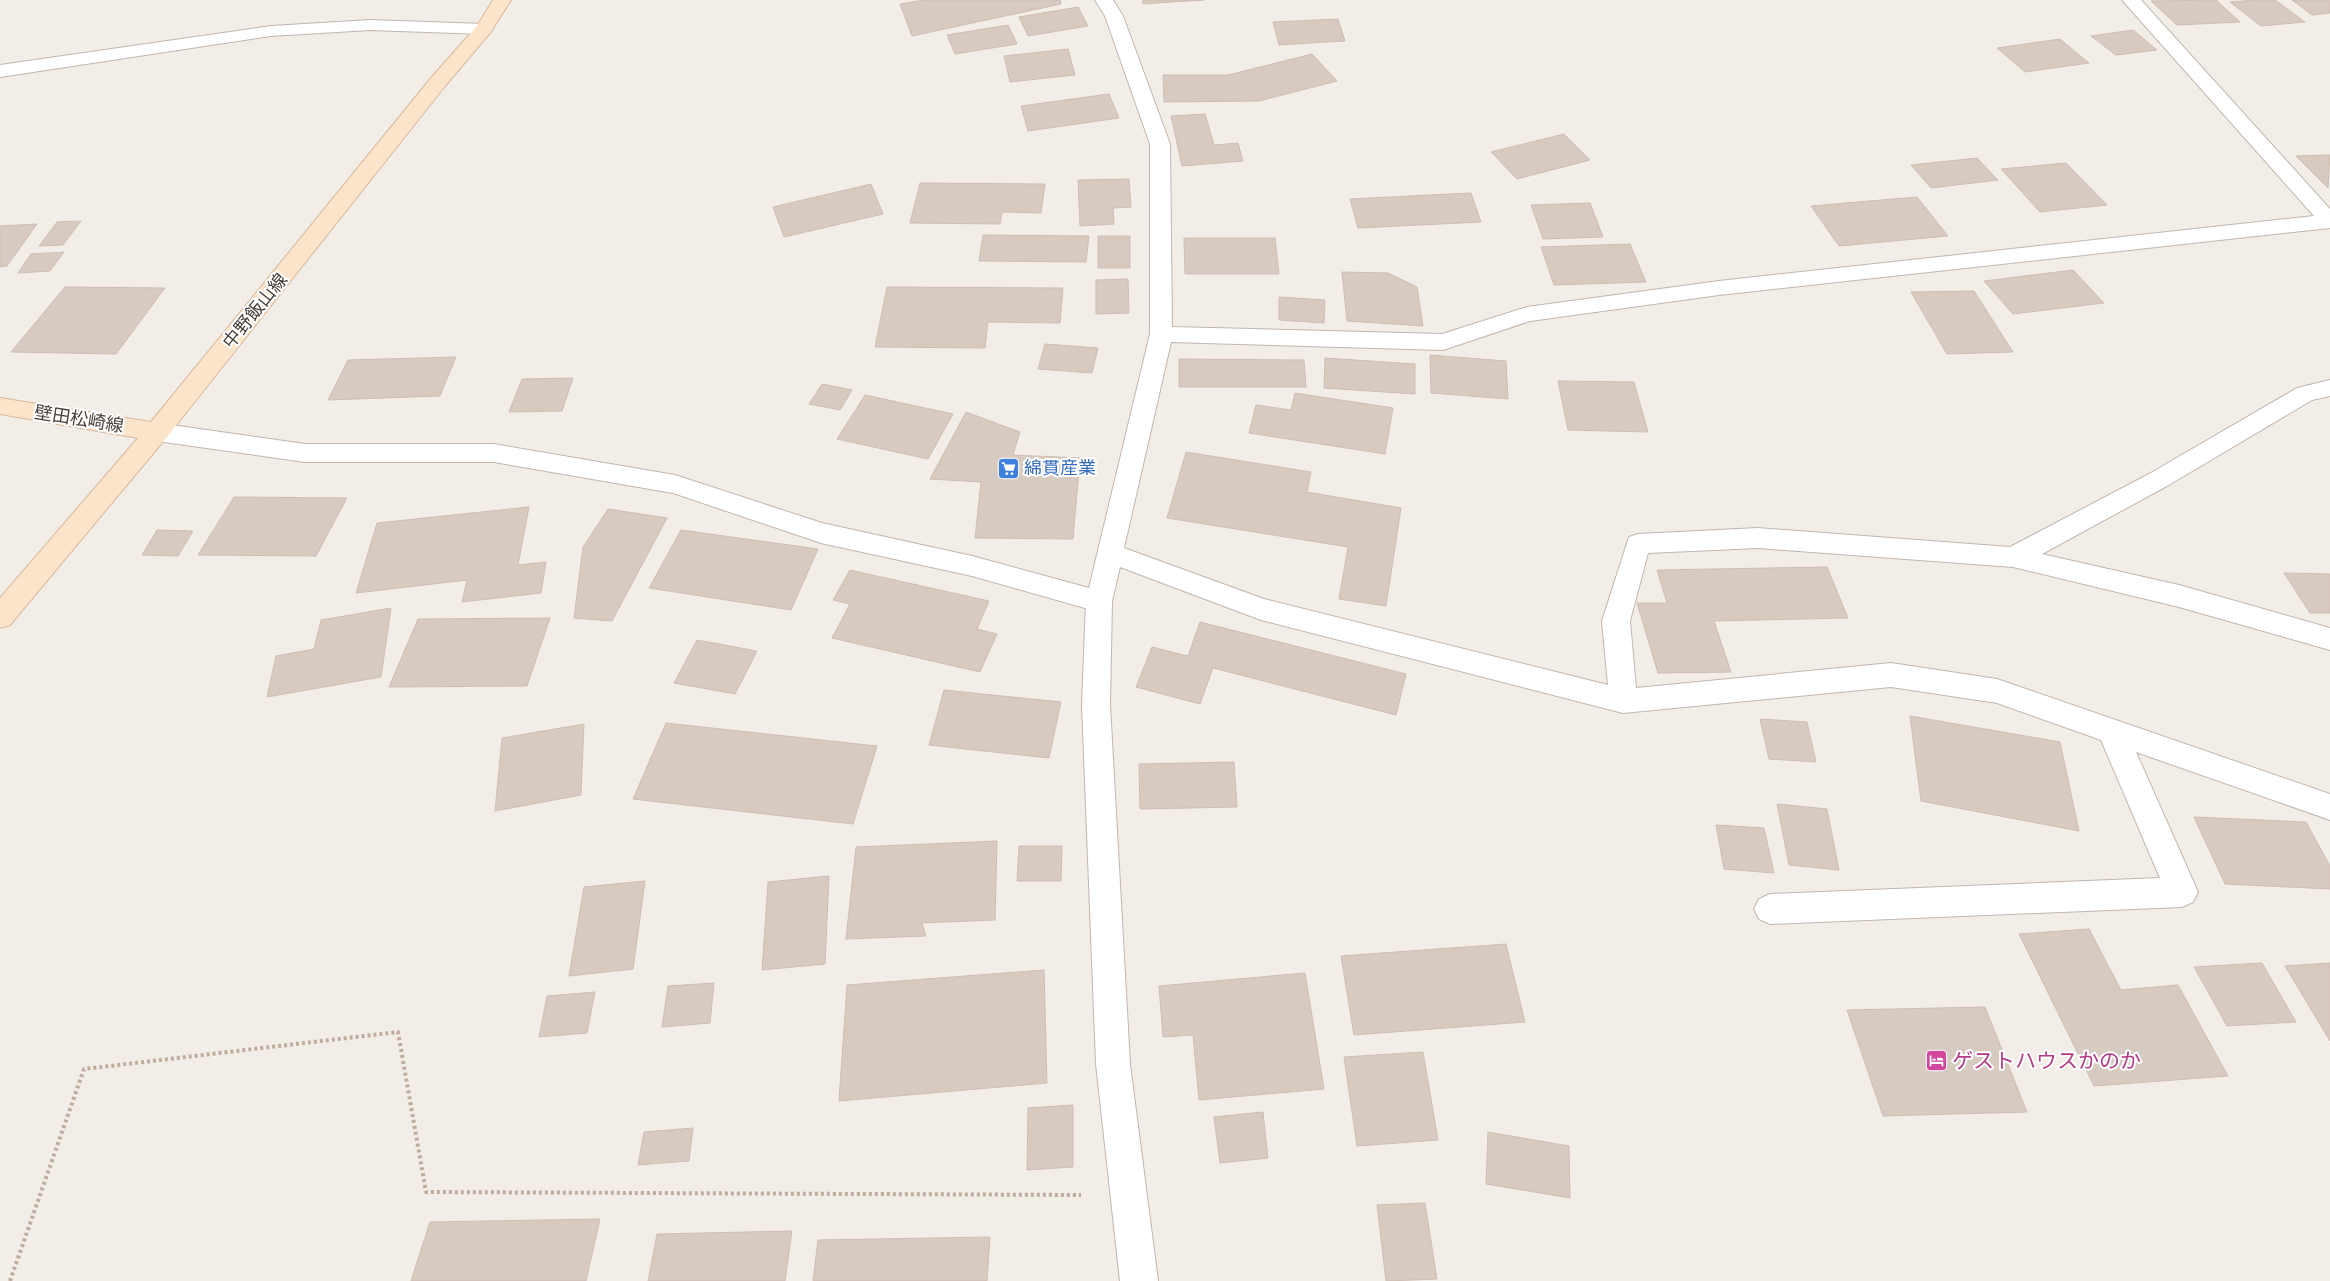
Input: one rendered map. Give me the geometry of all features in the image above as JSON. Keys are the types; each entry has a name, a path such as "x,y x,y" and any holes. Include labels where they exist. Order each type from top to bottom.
{"main road":[{"name":"中野飯山線","path":"0,617 157,432 438,82 484,29 502,0"},
{"name":"壁田松崎線","path":"0,406 157,432"}],"street":[{"path":"1104,0 1114,16 1160,144 1161,334 1099,601 1096,705 1113,1064 1139,1281"},
{"path":"2130,0 2330,221"},
{"path":"0,71 271,30 370,25 484,29"},
{"path":"1161,334 1443,342 1536,312 1719,288 2330,221"},
{"path":"2013,557 2158,480 2305,394 2330,388"},
{"path":"157,432 305,453 494,453 675,484 821,534 972,566 1099,601"},
{"path":"1623,701 1616,621 1638,544 1758,538 2013,557 2179,596 2330,639"},
{"path":"1110,553 1261,609 1623,701 1891,675 1997,691 2330,807"},
{"path":"1770,908 2182,892 2112,731"}],"path":[{"path":"10,1281 84,1069 398,1032 426,1192 1129,1195"}],"building":[{"path":"924,0 1060,0 1061,4 912,36 900,4"},
{"path":"1143,0 1204,0 1143,4"},
{"path":"2216,0 2240,22 2177,25 2151,1"},
{"path":"2275,0 2305,22 2261,26 2230,2"},
{"path":"2292,0 2330,0 2330,13 2312,15"},
{"path":"1078,7 1088,26 1028,36 1019,17"},
{"path":"1338,19 1345,41 1279,45 1273,22"},
{"path":"1008,25 1017,44 955,54 947,35"},
{"path":"2133,30 2157,50 2116,55 2091,36"},
{"path":"2060,39 2089,63 2025,72 1997,48"},
{"path":"1068,49 1075,75 1010,82 1004,56"},
{"path":"1312,54 1337,81 1259,101 1164,102 1163,75 1228,75"},
{"path":"1109,94 1119,118 1028,131 1021,106"},
{"path":"1205,114 1214,145 1238,143 1243,161 1182,166 1171,116"},
{"path":"1564,134 1590,160 1517,179 1491,152"},
{"path":"2330,155 2328,188 2296,156"},
{"path":"1977,158 1998,180 1931,188 1911,165"},
{"path":"2066,163 2107,205 2040,212 2001,169"},
{"path":"1129,179 1131,207 1113,208 1114,224 1080,226 1078,180"},
{"path":"920,183 1045,184 1041,213 1002,212 1000,224 910,223"},
{"path":"871,184 883,214 784,237 773,207"},
{"path":"1471,193 1481,222 1358,228 1350,199"},
{"path":"1917,197 1948,236 1839,246 1811,206"},
{"path":"1590,203 1603,237 1543,239 1531,205"},
{"path":"81,221 63,245 39,246 57,222"},
{"path":"37,224 7,266 0,267 0,226"},
{"path":"983,235 1089,236 1086,262 979,261"},
{"path":"1098,236 1130,236 1130,268 1098,268"},
{"path":"1184,238 1275,238 1279,274 1185,274"},
{"path":"1630,244 1646,282 1554,285 1541,247"},
{"path":"64,252 50,271 18,273 31,254"},
{"path":"2073,270 2104,303 2013,314 1984,281"},
{"path":"1342,272 1388,273 1417,287 1423,326 1347,321"},
{"path":"1128,279 1129,313 1096,314 1096,280"},
{"path":"65,287 165,288 116,354 11,352"},
{"path":"887,287 1063,288 1060,323 988,322 985,348 875,347"},
{"path":"1974,291 2013,352 1947,354 1911,292"},
{"path":"1279,297 1325,300 1324,323 1279,320"},
{"path":"1045,344 1098,348 1092,373 1038,369"},
{"path":"1430,355 1506,361 1508,399 1431,393"},
{"path":"456,357 440,396 328,400 348,360"},
{"path":"1325,358 1415,364 1415,394 1324,388"},
{"path":"1179,359 1304,360 1306,387 1179,387"},
{"path":"573,378 562,411 509,412 522,379"},
{"path":"1558,381 1634,382 1648,432 1568,430"},
{"path":"822,384 852,390 840,410 809,404"},
{"path":"1295,393 1393,408 1385,454 1249,433 1256,405 1291,410"},
{"path":"865,395 953,414 928,459 837,439"},
{"name":"綿貫産業","path":"966,412 1020,432 1013,455 1080,458 1073,539 975,538 981,482 930,479"},
{"path":"1186,452 1311,472 1307,492 1401,508 1386,606 1339,599 1348,547 1167,518"},
{"path":"234,497 347,498 316,556 198,555"},
{"path":"529,507 518,565 546,562 541,593 462,602 467,580 356,593 377,523"},
{"path":"608,509 667,518 612,621 574,618 583,547"},
{"path":"157,530 193,531 178,556 142,555"},
{"path":"681,530 818,549 791,610 649,588"},
{"path":"1827,567 1848,618 1714,621 1731,672 1658,673 1637,603 1667,603 1657,570"},
{"path":"850,570 989,601 977,629 997,634 980,672 832,638 850,604 833,600"},
{"path":"2284,573 2330,574 2330,613 2310,613"},
{"path":"391,608 381,677 267,697 276,656 314,649 321,620"},
{"path":"550,618 527,686 389,687 418,619"},
{"path":"1200,622 1406,674 1396,715 1213,668 1200,704 1136,687 1152,647 1188,656"},
{"path":"697,640 757,651 735,694 674,683"},
{"path":"944,690 1061,702 1049,758 929,745"},
{"path":"1910,716 2060,742 2079,831 1921,801"},
{"path":"1760,719 1807,722 1816,762 1769,759"},
{"path":"666,723 877,746 853,824 633,799"},
{"path":"584,724 581,795 495,811 502,738"},
{"path":"1234,762 1237,807 1140,809 1139,764"},
{"path":"1777,804 1827,809 1839,870 1789,865"},
{"path":"2194,817 2306,822 2330,866 2330,889 2225,884"},
{"path":"1716,825 1764,828 1774,873 1724,869"},
{"path":"997,841 995,920 922,923 926,936 846,939 856,847"},
{"path":"1019,846 1062,846 1061,881 1017,881"},
{"path":"829,876 825,964 762,970 768,882"},
{"path":"645,881 633,969 569,976 584,887"},
{"path":"2089,929 2121,990 2178,985 2228,1076 2094,1086 2019,934"},
{"path":"1506,944 1525,1022 1354,1035 1341,956"},
{"path":"2262,963 2296,1022 2227,1026 2194,967"},
{"path":"2330,963 2330,1041 2285,966"},
{"path":"1044,970 1047,1083 839,1101 847,985"},
{"path":"1305,973 1324,1089 1199,1100 1193,1035 1163,1037 1159,986"},
{"path":"714,983 710,1023 662,1027 668,986"},
{"path":"595,992 587,1033 539,1037 547,996"},
{"name":"ゲストハウスかのか","path":"1985,1007 2027,1112 1883,1116 1847,1010"},
{"path":"1423,1052 1438,1140 1357,1146 1344,1057"},
{"path":"1073,1105 1073,1167 1027,1170 1028,1108"},
{"path":"1263,1112 1268,1158 1220,1163 1214,1117"},
{"path":"693,1128 689,1161 638,1165 644,1132"},
{"path":"1488,1132 1569,1146 1570,1198 1486,1184"},
{"path":"1425,1203 1437,1279 1386,1281 1377,1205"},
{"path":"600,1219 586,1281 411,1281 430,1222"},
{"path":"792,1231 785,1281 648,1281 657,1234"},
{"path":"990,1237 987,1281 813,1281 818,1240"}],"place":[{"name":"綿貫産業","path":"1008,468"},
{"name":"ゲストハウスかのか","path":"1936,1061"}]}
